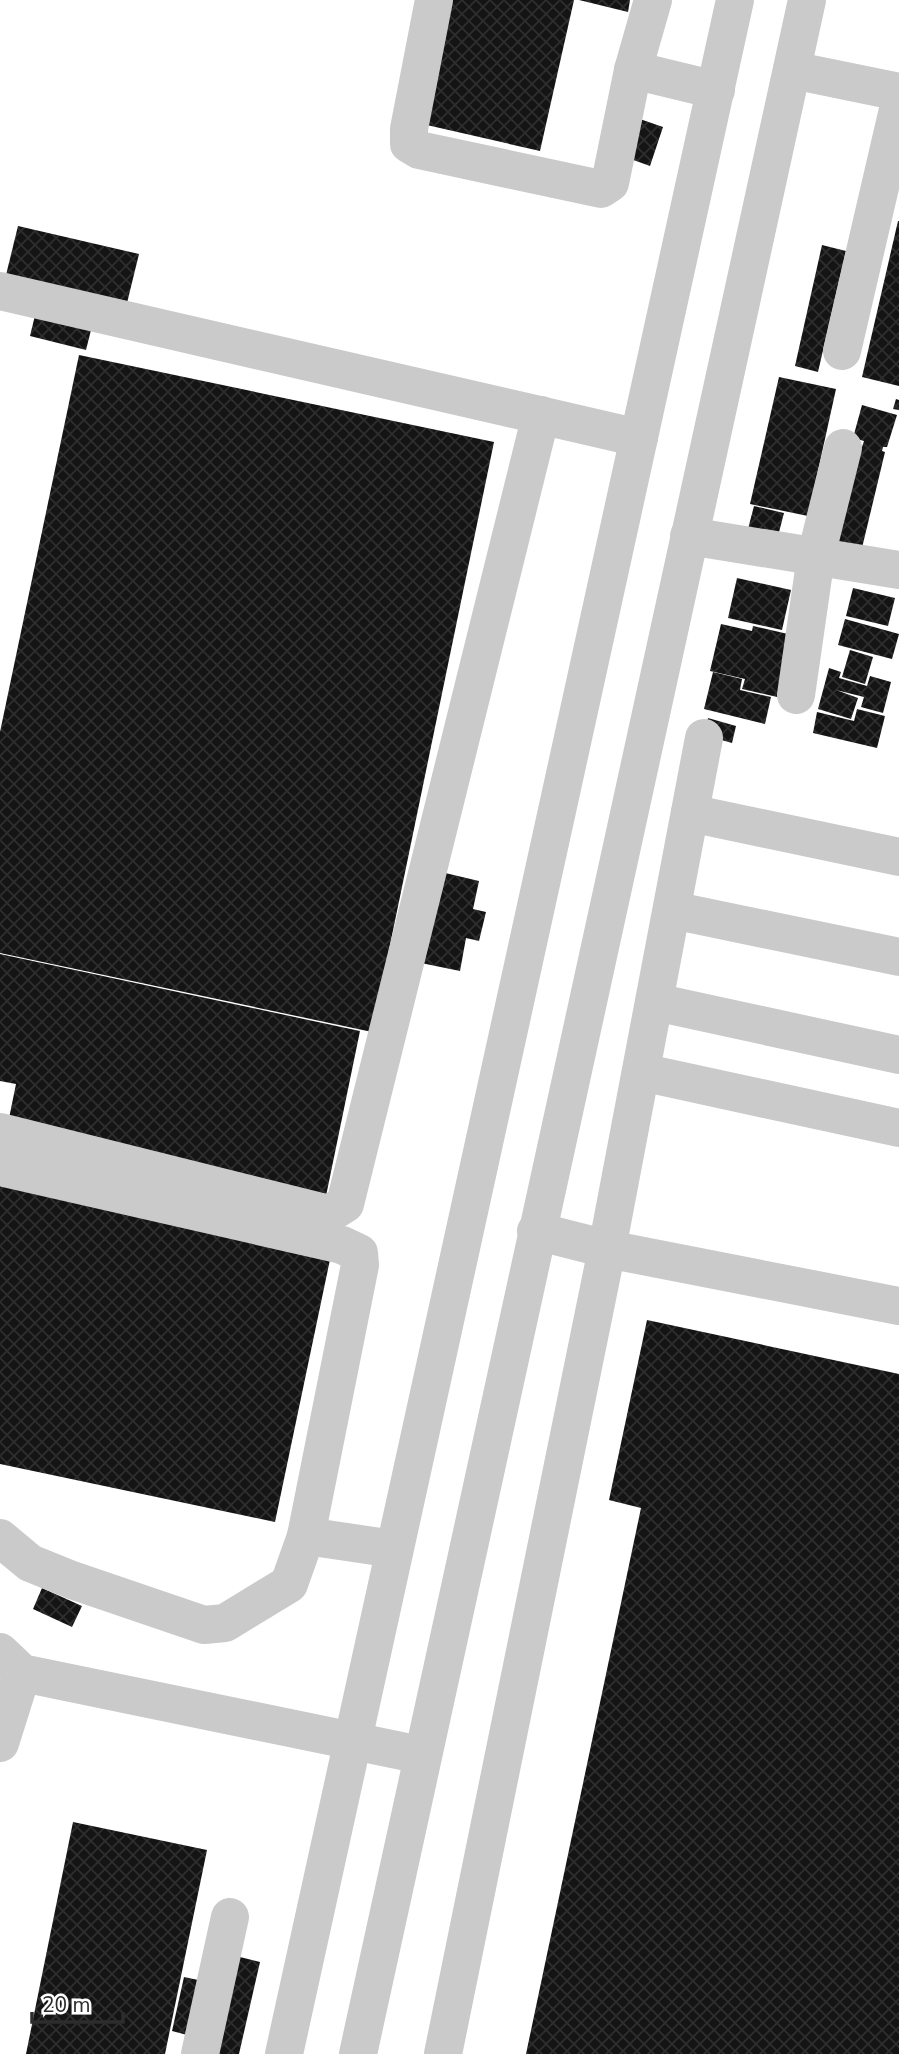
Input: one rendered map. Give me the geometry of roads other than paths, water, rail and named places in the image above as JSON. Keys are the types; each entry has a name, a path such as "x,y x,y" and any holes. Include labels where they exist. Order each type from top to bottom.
{"street":[{"path":"435,0 409,129 409,144 419,150 601,189 610,183 633,70 653,0"},
{"path":"284,2054 735,0"},
{"path":"358,2054 421,1755 807,0"},
{"path":"633,70 716,90"},
{"path":"792,70 899,92"},
{"path":"842,351 899,105"},
{"path":"0,291 639,438"},
{"path":"0,1132 329,1214 345,1204 541,415"},
{"path":"796,695 816,556 843,448"},
{"path":"689,536 899,570"},
{"path":"443,2054 607,1249 704,738"},
{"path":"690,813 899,857"},
{"path":"672,910 899,957"},
{"path":"655,1002 899,1055"},
{"path":"641,1072 899,1128"},
{"path":"0,1167 342,1245 359,1252 360,1265 306,1536 289,1584 225,1623 204,1626 30,1563 0,1538"},
{"path":"536,1231 607,1249 899,1306"},
{"path":"306,1536 394,1549"},
{"path":"0,1743 11,1663 421,1755"},
{"path":"200,2054 230,1917"}]}
